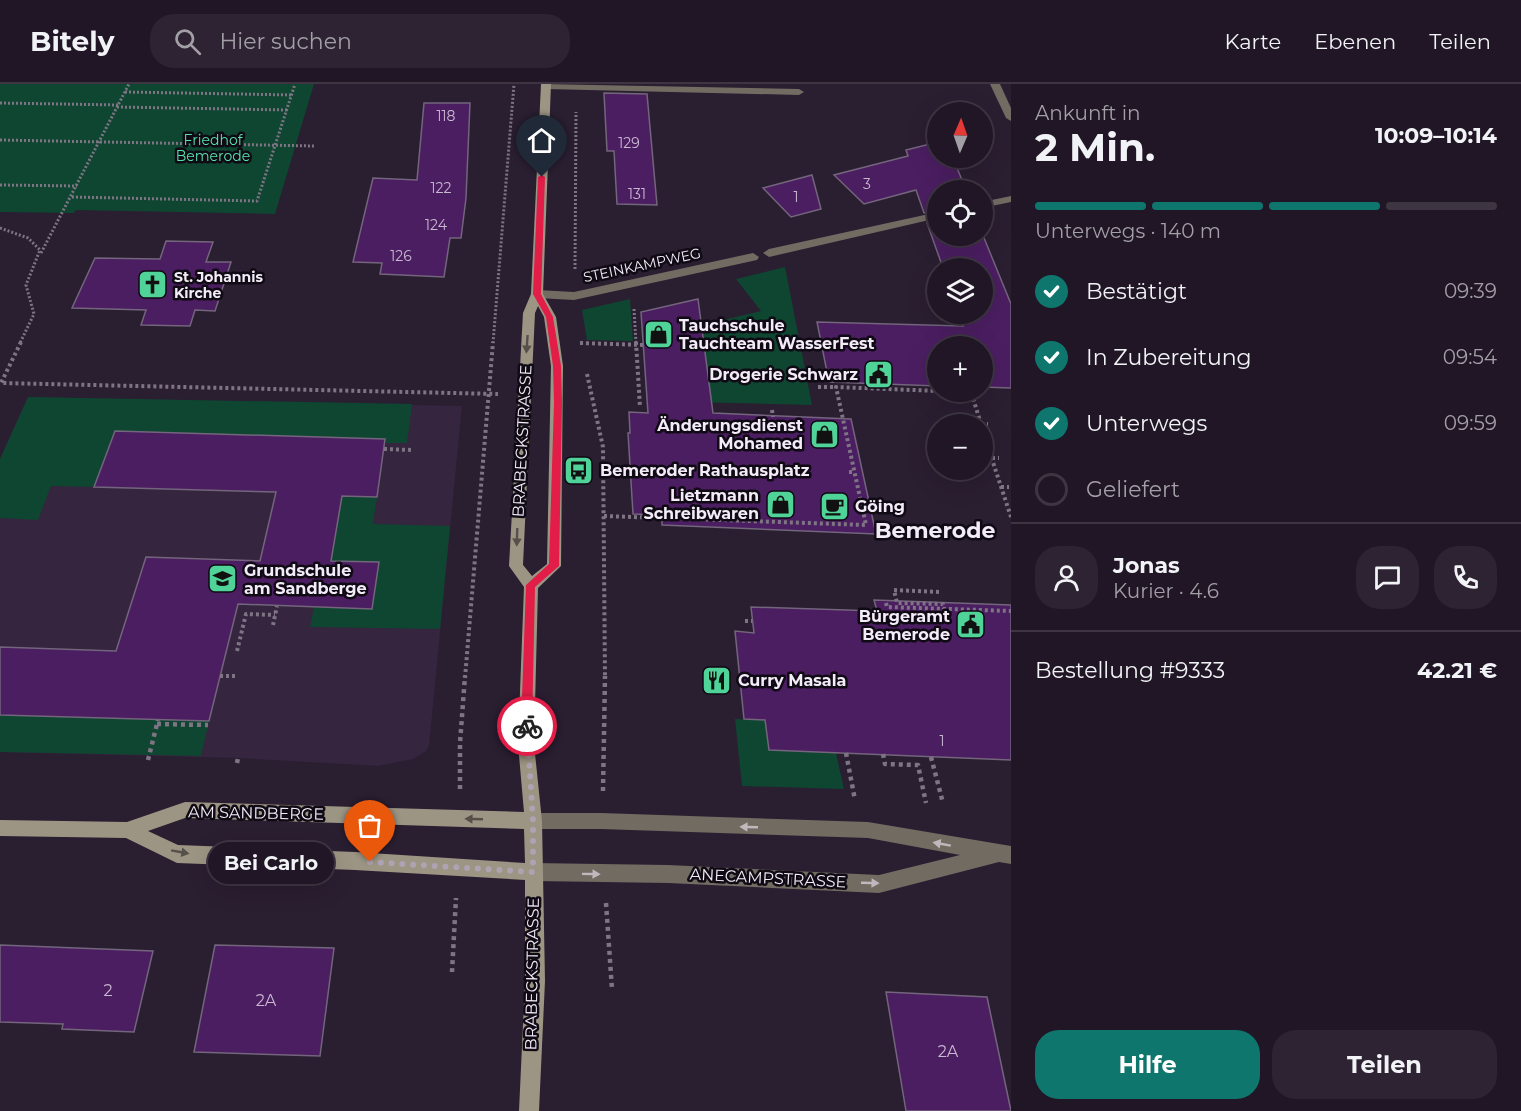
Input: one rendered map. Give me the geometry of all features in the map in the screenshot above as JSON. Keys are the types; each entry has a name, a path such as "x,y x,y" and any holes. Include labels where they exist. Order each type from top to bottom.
{"main road":[{"name":"BRABECKSTRASSE","path":"529,1111 535,981 533,821 526,744 531,585 516,566 529,313 537,294 546,85"},
{"name":"BRABECKSTRASSE","path":"531,585 554,566 558,403 557,366 550,317 537,294"},
{"name":"AM SANDBERGE","path":"0,828 127,830 185,810 533,821"},
{"name":"AM SANDBERGE","path":"127,830 177,854 355,861 533,872"}],"street":[{"path":"995,84 1011,118"},
{"path":"546,85 799,92"},
{"path":"993,203 1011,199"},
{"path":"769,253 927,217"},
{"name":"STEINKAMPWEG","path":"537,294 574,296 753,257"},
{"name":"ANECAMPSTRASSE","path":"533,821 601,821 868,831 1006,854"},
{"name":"ANECAMPSTRASSE","path":"533,872 668,874 879,884 1006,854"}],"path":[{"path":"129,84 26,285 34,314 1,383 487,394"},
{"path":"72,197 257,201 295,84"},
{"path":"460,743 514,84"},
{"path":"576,87 574,296 575,329 582,353"},
{"path":"125,92 292,95"},
{"path":"0,103 287,110"},
{"path":"0,140 314,146"},
{"path":"0,184 77,186"},
{"path":"0,228 28,238 38,245 39,257"},
{"path":"633,309 640,407"},
{"path":"580,343 644,345"},
{"path":"585,364 603,447 602,568 605,749"},
{"path":"818,387 881,386 927,389"},
{"path":"604,516 866,525 836,387"},
{"path":"772,410 773,417"},
{"path":"841,437 847,437"},
{"path":"384,449 412,450"},
{"path":"993,458 999,458"},
{"path":"993,461 1010,514"},
{"path":"849,472 855,472"},
{"path":"1001,487 1009,487"},
{"path":"856,507 862,507"},
{"path":"939,592 894,590 897,603 943,604 944,609"},
{"path":"886,603 887,607 1011,611"},
{"path":"273,625 277,606"},
{"path":"237,651 246,614 275,615"},
{"path":"745,621 752,621"},
{"path":"220,676 236,676"},
{"path":"148,760 157,722 208,725"},
{"path":"846,753 855,800"},
{"path":"884,754 885,764 918,765 926,803"},
{"path":"931,757 942,803"}],"shaded area":[{"name":"Grundschule am Sandberge","path":"28,397 462,406 429,746 426,751 413,759 378,766 238,758 0,752 0,459"}],"green space":[{"name":"Friedhof Bemerode","path":"0,84 314,84 275,214 76,210 74,213 0,212"},
{"path":"785,267 812,405 647,401 707,373 702,325 761,311 736,279"},
{"path":"630,299 633,341 587,340 582,310"},
{"path":"28,397 412,404 407,443 385,443 385,439 115,431 94,487 51,486 38,520 0,518 0,459"},
{"path":"342,496 377,497 373,524 450,526 440,629 310,627 314,607 371,609 379,562 331,561"},
{"path":"0,715 209,721 201,756 0,752"},
{"path":"735,719 765,720 769,750 836,753 844,789 742,786"}],"building":[{"path":"604,93 647,94 657,205 617,204 614,151 607,151"},
{"path":"424,103 470,103 466,198 461,238 450,238 444,277 380,274 382,263 353,262 373,178 417,180"},
{"path":"927,145 927,168 957,168 962,180 927,180 927,212 924,213 916,190 864,204 834,175 908,156 906,150"},
{"path":"812,175 821,209 791,217 763,188"},
{"name":"St. Johannis Kirche","path":"166,241 213,242 206,262 231,262 215,311 195,310 190,326 141,325 146,310 72,308 95,258 160,259"},
{"path":"935,246 987,246 992,258 939,258"},
{"path":"993,260 1011,304 1011,388 993,387 993,336 927,336 927,386 829,382 817,322 963,326 962,324 993,324"},
{"path":"698,299 713,413 851,419 876,534 662,525 662,515 633,514 628,433 630,433 629,412 648,413 641,312"},
{"path":"115,431 385,439 377,497 342,496 331,561 379,562 372,609 238,604 209,721 0,715 0,647 116,651 146,557 260,561 276,492 94,487"},
{"path":"874,600 1011,605 1011,760 769,750 765,720 744,719 735,631 754,633 751,607 877,611"},
{"path":"0,945 153,951 134,1032 62,1029 63,1024 0,1022"},
{"path":"215,945 334,948 320,1056 194,1052"},
{"path":"886,992 987,997 1011,1111 906,1111"}],"way so far":[{"path":"370,862 533,872 533,821 526,744 527,726"}],"place":[{"name":"St. Johannis Kirche","path":"153,285"},
{"name":"Tauchschule Tauchteam WasserFest","path":"658,334"},
{"name":"Drogerie Schwarz","path":"879,374"},
{"name":"Änderungsdienst Mohamed","path":"824,434"},
{"name":"Bemeroder Rathausplatz","path":"579,470"},
{"name":"Lietzmann Schreibwaren","path":"780,504"},
{"name":"Göing","path":"834,506"},
{"name":"Grundschule am Sandberge","path":"223,579"},
{"name":"Bürgeramt Bemerode","path":"971,625"},
{"name":"Curry Masala","path":"717,680"},
{"name":"Bei Carlo","path":"370,862"}],"district":[{"name":"Bemerode","path":"935,530"}],"route":[{"path":"527,726 531,585 554,566 557,366 550,317 537,294 542,177"}]}
